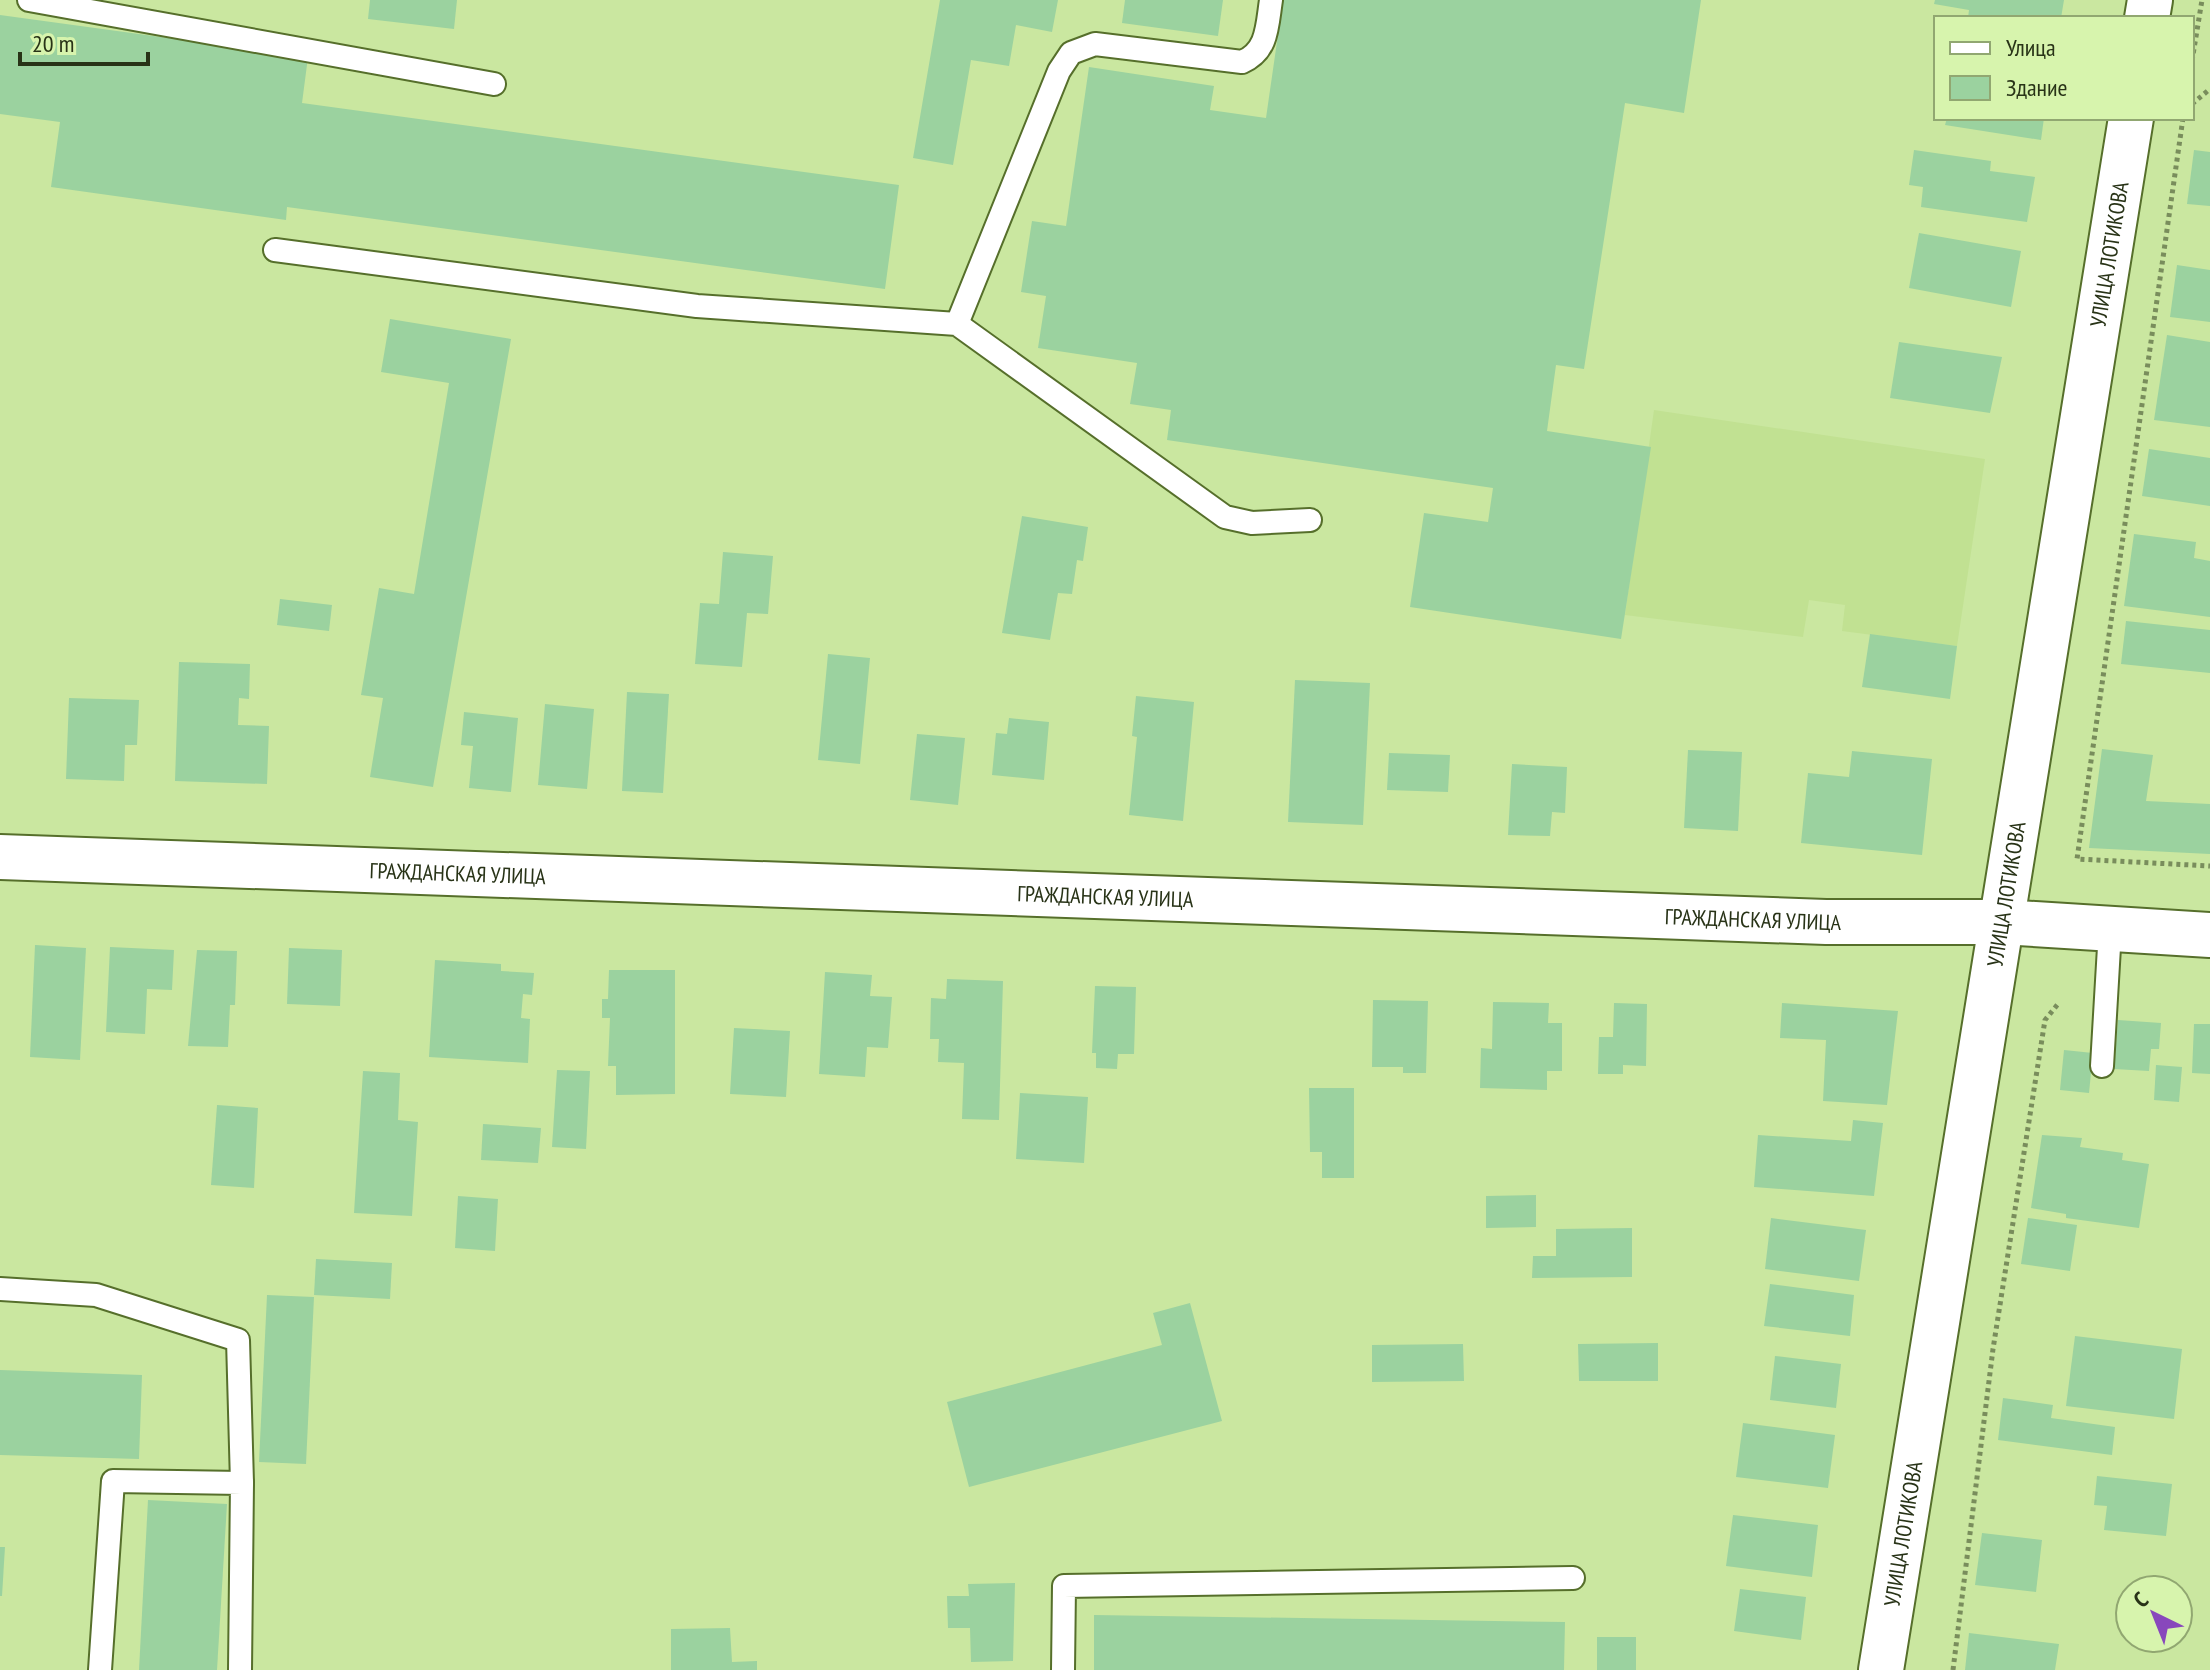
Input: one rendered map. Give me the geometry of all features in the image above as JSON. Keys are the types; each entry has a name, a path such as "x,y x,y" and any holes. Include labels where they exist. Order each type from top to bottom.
{"street":[{"name":"УЛИЦА ЛОТИКОВА","path":"1881,1670 2131,120"},
{"name":"ГРАЖДАНСКАЯ УЛИЦА","path":"0,857 1826,922 2002,922 2210,935"}],"lane":[{"path":"29,0 494,84"},
{"path":"957,324 1059,71 1071,53 1095,44 1242,62 1256,56 1265,39 1271,0"},
{"path":"275,250 697,306 957,324 1225,517 1252,523 1310,520"},
{"path":"2102,1066 2110,930"},
{"path":"0,1289 96,1295 238,1340 242,1483 240,1670"},
{"path":"100,1670 113,1481 242,1483"},
{"path":"1063,1670 1064,1586 1573,1578"}],"path":[{"path":"2194,49 2202,0"},
{"path":"2194,102 2210,89"},
{"path":"2183,120 2077,859 2210,866"},
{"path":"1953,1670 1995,1333 2045,1020 2058,1004"}],"shaded area":[{"path":"1654,410 1985,459 1957,646 1842,631 1845,605 1809,600 1803,637 1625,615"}],"building":[{"path":"370,0 457,0 454,29 368,19"},
{"path":"940,0 1058,0 1052,32 1016,25 1009,66 971,60 953,165 913,158"},
{"path":"1125,0 1223,0 1218,36 1122,23"},
{"path":"1283,0 1701,0 1684,113 1625,103 1584,369 1556,365 1547,431 1651,447 1621,639 1410,607 1424,513 1488,522 1493,488 1167,440 1171,410 1130,404 1137,363 1038,348 1046,296 1021,292 1032,221 1066,226 1089,67 1214,86 1210,110 1266,118"},
{"path":"1935,0 2064,0 2061,16 1968,16 1969,10 1934,4"},
{"path":"0,15 308,57 302,103 899,185 885,289 287,207 286,220 51,187 60,122 0,114"},
{"path":"1946,120 2044,120 2041,140 1945,125"},
{"path":"1914,150 1991,161 1990,171 2035,177 2027,222 1921,207 1923,187 1909,185"},
{"path":"2194,150 2210,152 2210,206 2187,204"},
{"path":"1919,233 2021,251 2011,307 1909,288"},
{"path":"2177,265 2210,270 2210,322 2170,317"},
{"path":"390,319 511,339 433,787 370,777 383,698 361,695 379,588 414,594 449,383 381,372"},
{"path":"2167,335 2210,342 2210,427 2154,420"},
{"path":"1899,342 2002,357 1990,413 1890,398"},
{"path":"2149,449 2210,458 2210,506 2142,496"},
{"path":"1022,516 1088,527 1083,561 1077,560 1072,594 1058,593 1050,640 1002,633"},
{"path":"2134,534 2196,542 2194,558 2210,561 2210,617 2124,606"},
{"path":"723,552 773,556 768,614 747,613 742,667 695,664 700,603 719,604"},
{"path":"280,599 332,605 329,631 277,625"},
{"path":"2126,621 2210,630 2210,673 2121,664"},
{"path":"1870,634 1957,646 1950,699 1862,687"},
{"path":"828,654 870,658 860,764 818,760"},
{"path":"179,662 250,664 249,699 239,698 238,725 269,726 267,784 175,781"},
{"path":"1295,680 1370,683 1363,825 1288,822"},
{"path":"627,692 669,694 663,793 622,791"},
{"path":"1136,696 1194,702 1183,821 1129,815 1137,737 1132,736"},
{"path":"69,698 139,700 137,745 125,745 124,781 66,779"},
{"path":"545,704 594,709 587,789 538,785"},
{"path":"464,712 518,718 511,792 469,788 473,746 461,745"},
{"path":"1009,718 1049,722 1044,780 992,775 996,733 1007,734"},
{"path":"917,734 965,738 958,805 910,800"},
{"path":"2102,749 2153,755 2146,801 2210,804 2210,854 2089,848"},
{"path":"1688,750 1742,752 1738,831 1684,828"},
{"path":"1852,751 1932,759 1922,855 1801,843 1808,773 1849,777"},
{"path":"1389,753 1450,755 1448,792 1387,790"},
{"path":"1512,764 1567,767 1565,813 1552,812 1550,836 1508,835"},
{"path":"35,945 86,948 80,1060 30,1057"},
{"path":"110,947 174,950 172,990 147,989 145,1034 106,1032"},
{"path":"289,948 342,950 340,1006 287,1004"},
{"path":"197,950 237,951 235,1005 230,1005 228,1047 188,1046"},
{"path":"435,960 501,964 501,971 534,973 532,995 523,994 521,1018 530,1019 528,1063 429,1057"},
{"path":"609,970 675,970 675,1094 616,1095 616,1066 608,1066 610,1018 602,1018 602,999 608,999"},
{"path":"825,972 872,975 870,996 892,997 888,1048 867,1047 865,1077 819,1074"},
{"path":"947,979 1003,981 999,1120 962,1119 964,1063 938,1062 939,1039 930,1039 931,998 946,999"},
{"path":"1095,986 1136,987 1134,1054 1118,1054 1117,1069 1096,1068 1096,1053 1092,1053"},
{"path":"1373,1000 1428,1001 1426,1073 1403,1073 1403,1067 1372,1067"},
{"path":"1493,1002 1549,1003 1548,1023 1562,1023 1562,1071 1547,1071 1547,1090 1480,1088 1481,1048 1492,1049"},
{"path":"1614,1003 1647,1004 1646,1066 1623,1065 1623,1074 1598,1074 1599,1037 1613,1037"},
{"path":"1782,1003 1898,1011 1887,1105 1823,1101 1826,1040 1780,1038"},
{"path":"2118,1020 2161,1023 2159,1049 2151,1049 2149,1071 2114,1069"},
{"path":"2194,1024 2210,1024 2210,1074 2192,1073"},
{"path":"734,1028 790,1031 786,1097 730,1094"},
{"path":"2064,1050 2093,1053 2089,1093 2060,1090"},
{"path":"2156,1065 2182,1067 2179,1102 2154,1100"},
{"path":"557,1070 590,1071 586,1149 552,1147"},
{"path":"363,1071 400,1073 398,1120 418,1122 412,1216 354,1213"},
{"path":"1309,1088 1354,1088 1354,1178 1322,1178 1322,1152 1310,1152"},
{"path":"1020,1093 1088,1097 1084,1163 1016,1159"},
{"path":"217,1105 258,1108 254,1188 211,1185"},
{"path":"1853,1120 1883,1123 1874,1196 1754,1187 1758,1135 1851,1141"},
{"path":"483,1124 541,1128 538,1163 481,1160"},
{"path":"2042,1135 2082,1138 2080,1147 2123,1153 2122,1160 2149,1164 2139,1228 2066,1218 2066,1214 2031,1208"},
{"path":"1536,1195 1536,1227 1486,1228 1486,1196"},
{"path":"458,1196 498,1199 495,1251 455,1248"},
{"path":"1771,1218 1866,1230 1859,1281 1765,1269"},
{"path":"2028,1218 2077,1225 2070,1271 2021,1264"},
{"path":"1632,1228 1632,1277 1532,1278 1533,1256 1556,1256 1556,1229"},
{"path":"316,1259 392,1263 390,1299 314,1295"},
{"path":"1770,1284 1854,1295 1850,1336 1764,1326"},
{"path":"267,1295 314,1297 306,1464 259,1462"},
{"path":"1190,1303 1222,1421 969,1487 947,1402 1162,1345 1153,1313"},
{"path":"2075,1336 2182,1349 2174,1419 2066,1406"},
{"path":"1658,1343 1658,1381 1579,1381 1578,1344"},
{"path":"1463,1344 1464,1381 1372,1382 1372,1345"},
{"path":"1775,1356 1841,1364 1836,1408 1770,1400"},
{"path":"0,1370 142,1375 139,1459 0,1455"},
{"path":"2003,1398 2053,1405 2051,1418 2115,1427 2112,1455 1998,1440"},
{"path":"1743,1423 1835,1435 1828,1488 1736,1477"},
{"path":"2097,1476 2172,1484 2166,1536 2104,1530 2107,1506 2094,1505"},
{"path":"148,1500 227,1504 217,1670 139,1670"},
{"path":"1733,1515 1818,1525 1812,1577 1726,1566"},
{"path":"1982,1533 2042,1540 2036,1592 1975,1585"},
{"path":"0,1547 5,1547 2,1596 0,1596"},
{"path":"1015,1583 1013,1661 971,1662 970,1628 948,1628 947,1596 969,1596 968,1584"},
{"path":"1740,1589 1806,1597 1801,1640 1734,1631"},
{"path":"1094,1615 1565,1622 1564,1670 1094,1670"},
{"path":"730,1628 732,1662 757,1661 757,1670 671,1670 671,1629"},
{"path":"1969,1633 2059,1644 2055,1670 1965,1670"},
{"path":"1597,1637 1636,1637 1636,1670 1597,1670"}]}
